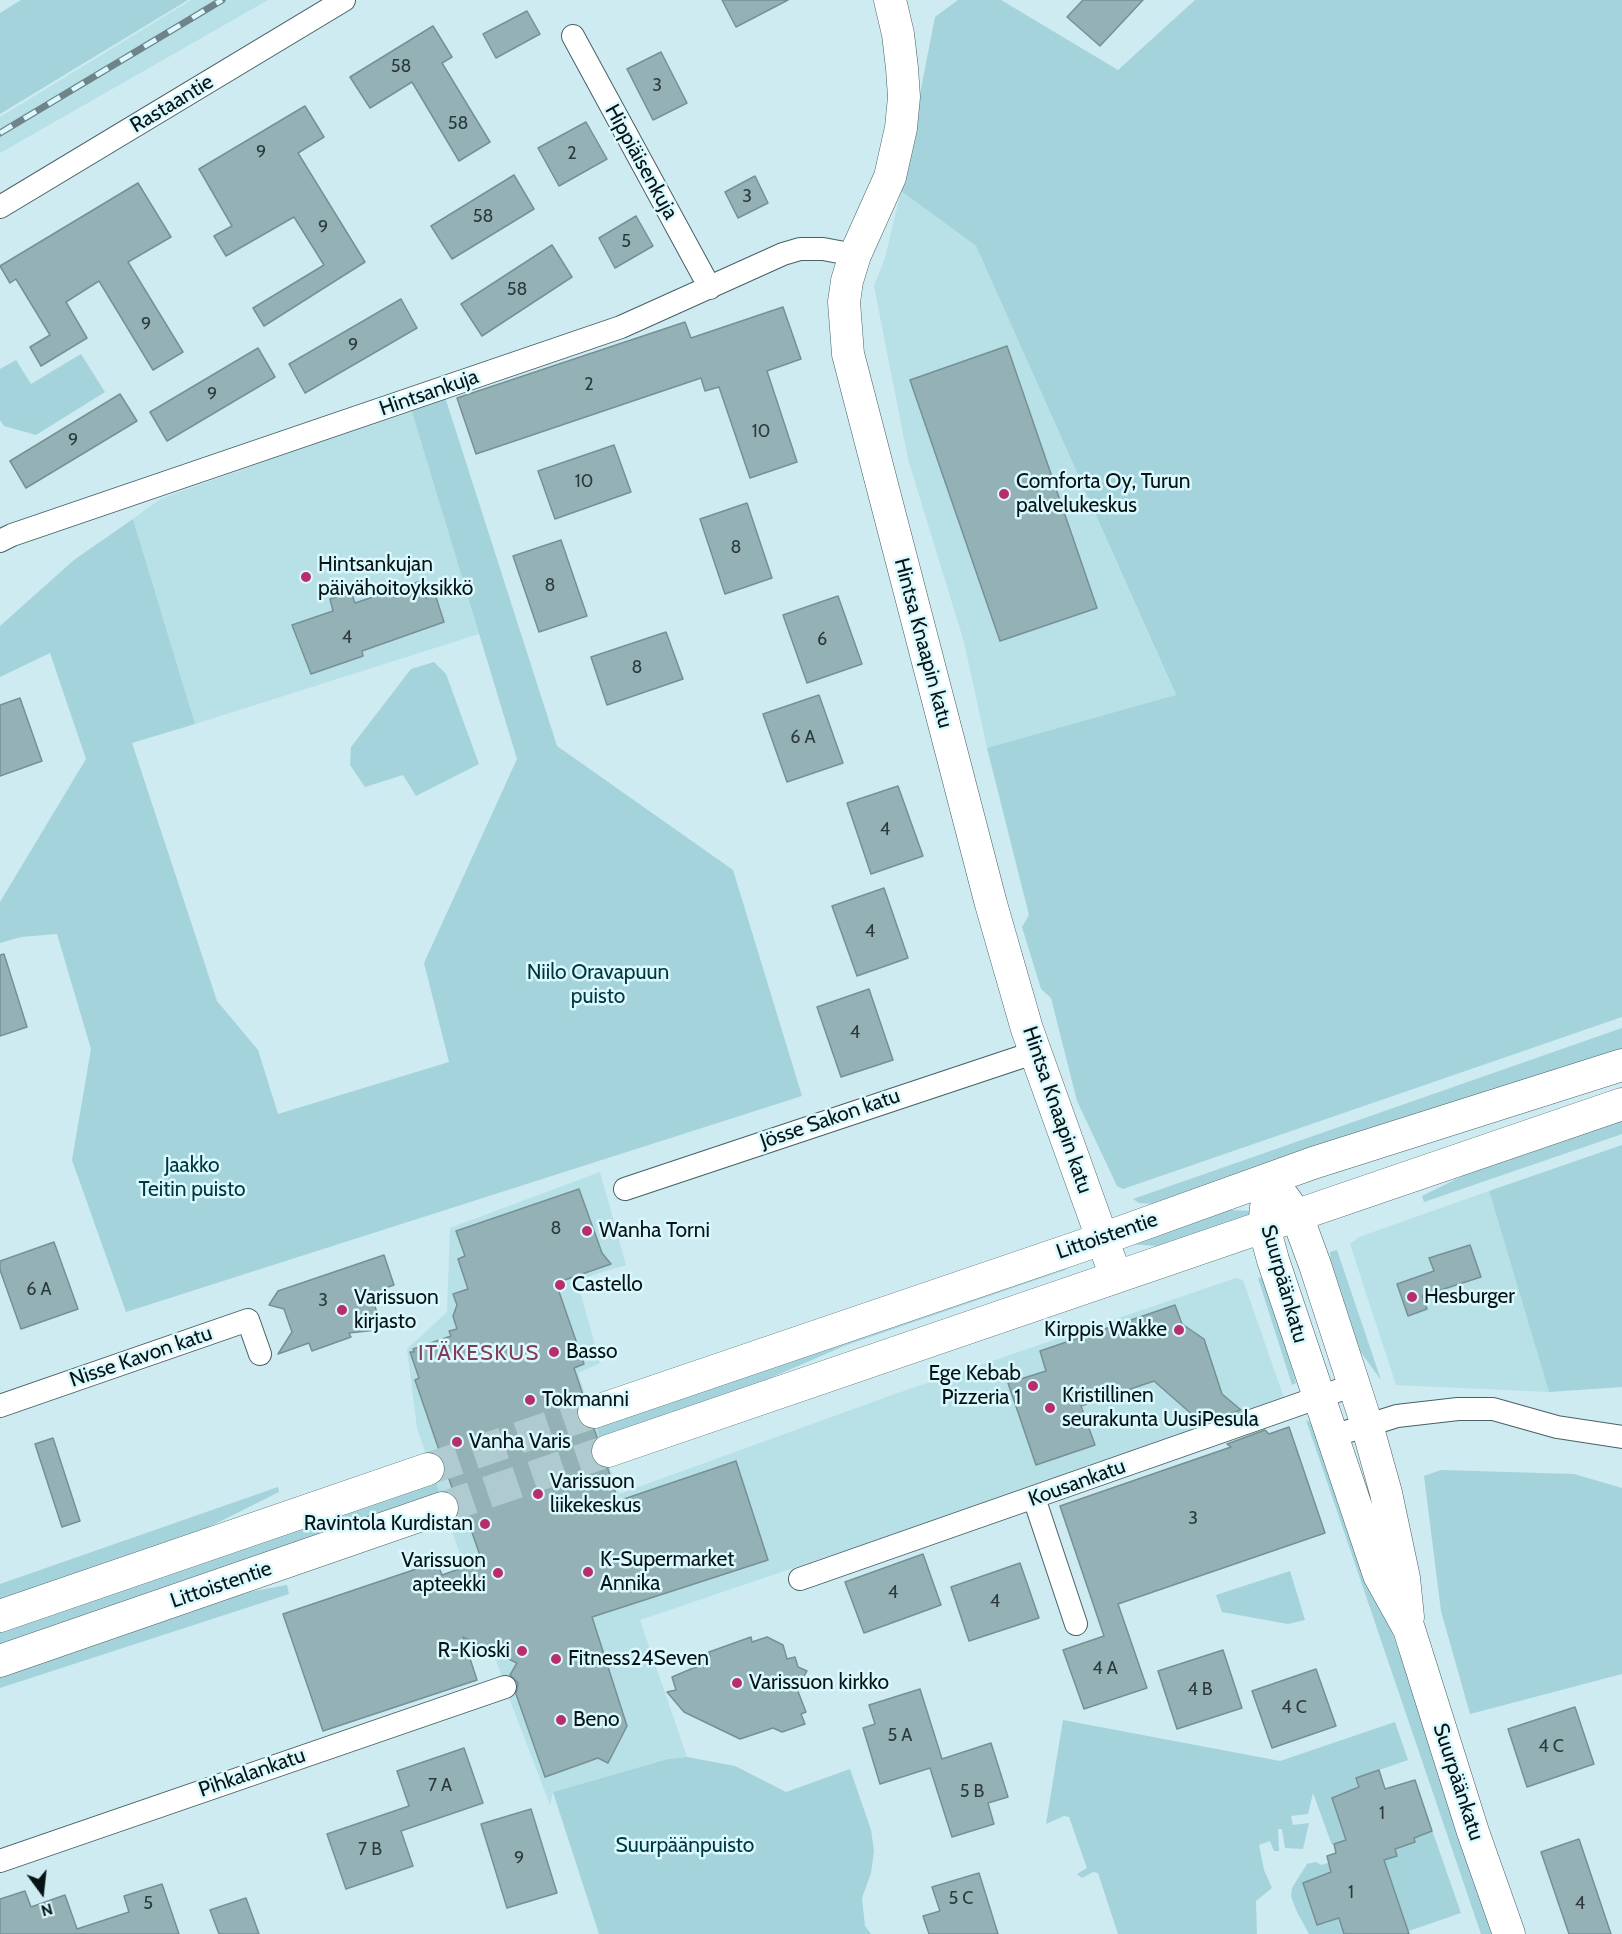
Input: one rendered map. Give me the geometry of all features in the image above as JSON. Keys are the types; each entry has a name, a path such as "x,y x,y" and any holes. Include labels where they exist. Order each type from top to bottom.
{"main road":[{"name":"Hintsa Knaapin katu","path":"890,0 898,34 902,68 901,128 890,177 855,255 844,302 848,354 990,900 1036,1052 1116,1277"},
{"name":"Littoistentie","path":"594,1412 1102,1239 1269,1179 1465,1113 1622,1065"},
{"name":"Littoistentie","path":"608,1451 1622,1104"},
{"name":"Suurpäänkatu","path":"1269,1179 1297,1216 1367,1425 1386,1493 1404,1578 1409,1629"},
{"name":"Suurpäänkatu","path":"1269,1179 1264,1227 1379,1575 1409,1629 1473,1832 1509,1934"},
{"name":"Littoistentie","path":"0,1616 428,1469"},
{"name":"Littoistentie","path":"0,1661 442,1508"}],"street":[{"name":"Rastaantie","path":"0,207 344,0"},
{"name":"Hippiäisenkuja","path":"573,36 710,288"},
{"name":"Hintsankuja","path":"0,542 12,535 621,327 800,249 824,249 855,255"},
{"name":"Jösse Sakon katu","path":"625,1189 1036,1052"},
{"name":"Nisse Kavon katu","path":"0,1406 248,1320 260,1354"},
{"name":"Kousankatu","path":"800,1579 1354,1385"},
{"path":"1332,1436 1397,1416 1458,1409 1492,1409 1557,1427 1622,1437"},
{"path":"1034,1498 1076,1624"},
{"name":"Pihkalankatu","path":"0,1861 505,1687"}],"shaded area":[{"path":"191,0 268,0 0,153 0,117"},
{"path":"901,191 976,246 1176,696 987,748 964,642 908,459 874,286 885,258"},
{"name":"Hintsankujan päivähoitoyksikkö","path":"411,409 479,634 195,724 133,519 160,499"},
{"path":"600,1172 626,1265 577,1280 600,1363 578,1373 619,1494 895,1394 1236,1278 1243,1280 1285,1401 640,1620 687,1757 668,1759 553,1792 550,1805 505,1687 417,1428 407,1349 447,1312 450,1228"},
{"path":"1489,1191 1549,1392 1396,1385 1350,1244 1359,1237"}],"green space":[{"path":"21,0 188,0 0,114 0,13"},
{"path":"958,0 1001,0 1118,70 1195,0 1622,0 1622,1017 1123,1189 1117,1186 1077,1101 1051,998 1041,989 1022,927 1029,915 987,748 1176,695 976,246 901,191 935,17"},
{"path":"81,354 105,392 36,435 4,426 0,420 0,369 16,360 31,384"},
{"path":"445,397 557,746 733,870 802,1096 126,1312 72,1160 91,1049 57,934 21,937 0,943 0,902 86,759 50,653 0,677 0,626 74,560 133,519 195,724 132,743 217,1001 258,1050 278,1114 449,1062 424,963 517,759 411,409"},
{"path":"434,662 446,674 479,764 416,796 403,775 365,787 350,765 351,747 411,669"},
{"path":"1622,1028 1622,1051 1499,1087 1156,1204 1139,1203 1133,1199"},
{"path":"1622,1116 1622,1134 1424,1202 1422,1196 1495,1160"},
{"path":"1622,1145 1622,1387 1549,1392 1489,1191"},
{"path":"1229,1210 1253,1211 1255,1215 1178,1242 1157,1246 1129,1244 1208,1215"},
{"path":"1337,1250 1381,1380 1357,1347 1331,1267 1330,1252"},
{"path":"1070,1265 1065,1270 844,1346 738,1392 600,1439 596,1426"},
{"path":"1266,1277 1296,1383 1292,1385 1258,1278"},
{"path":"1306,1420 1316,1425 1325,1438 1496,1934 1481,1934"},
{"path":"1441,1470 1574,1474 1622,1488 1622,1674 1470,1714 1441,1611 1424,1476"},
{"path":"435,1481 440,1494 0,1645 0,1630"},
{"path":"278,1487 279,1492 193,1535 0,1602 0,1584"},
{"path":"1290,1571 1305,1620 1288,1624 1222,1612 1216,1595"},
{"path":"287,1585 289,1594 0,1688 0,1677 11,1671 180,1612 254,1591"},
{"path":"1063,1720 1280,1761 1395,1722 1408,1760 1356,1778 1359,1787 1332,1798 1346,1840 1332,1845 1313,1793 1308,1814 1291,1816 1293,1825 1309,1823 1303,1849 1285,1848 1282,1829 1278,1829 1279,1851 1274,1851 1270,1841 1259,1845 1264,1870 1272,1888 1256,1901 1257,1934 1118,1934 1098,1873 1093,1872 1082,1878 1077,1874 1087,1868 1069,1817 1064,1816 1046,1824"},
{"name":"Suurpäänpuisto","path":"687,1757 735,1766 786,1792 850,1769 871,1830 874,1851 871,1873 862,1898 865,1926 871,1934 599,1934 553,1792 668,1759"},
{"path":"1432,1830 1461,1913 1400,1934 1369,1934 1403,1915 1399,1905 1393,1907 1382,1854 1386,1859 1396,1856 1395,1849 1415,1842 1414,1838"},
{"path":"1316,1862 1321,1865 1328,1863 1331,1872 1303,1883 1306,1894 1312,1892 1324,1924 1346,1916 1344,1934 1309,1934 1297,1912 1291,1896 1292,1888 1307,1864"}],"building":[{"path":"722,0 788,0 736,27"},
{"path":"1083,0 1143,0 1100,46 1067,17"},
{"path":"527,11 540,34 496,58 483,34"},
{"path":"433,26 452,57 442,63 490,142 459,161 412,82 370,108 350,77"},
{"path":"661,52 687,103 653,120 627,69"},
{"path":"305,106 324,137 298,153 365,262 264,326 253,308 324,265 294,217 226,256 214,236 232,226 199,169"},
{"path":"586,122 607,159 559,186 538,148"},
{"path":"514,175 534,209 452,259 431,226"},
{"path":"755,176 768,203 738,218 725,192"},
{"path":"138,183 171,237 128,262 183,352 153,370 99,281 66,302 87,338 41,366 30,347 50,335 16,279 10,283 0,266"},
{"path":"636,216 653,246 615,268 599,238"},
{"path":"552,245 572,277 482,336 461,304"},
{"path":"401,299 417,328 305,393 289,364"},
{"path":"783,307 801,359 767,371 797,462 750,478 719,387 705,391 701,378 476,454 457,398 685,322 691,338"},
{"name":"Comforta Oy, Turun palvelukeskus","path":"1007,346 1097,608 1000,641 910,380"},
{"path":"258,348 275,377 167,441 150,412"},
{"path":"120,394 137,421 26,488 10,461"},
{"path":"614,445 631,492 555,519 538,471"},
{"path":"747,503 772,578 725,594 700,519"},
{"path":"561,540 587,616 539,632 513,556"},
{"path":"421,581 426,598 435,594 444,622 362,651 363,656 311,674 292,625 333,611 330,599 351,592 355,603"},
{"path":"838,596 862,664 807,683 783,615"},
{"path":"666,632 683,679 607,705 591,657"},
{"path":"819,695 843,763 787,782 763,714"},
{"path":"20,698 42,761 0,776 0,705"},
{"path":"898,786 923,856 871,874 847,803"},
{"path":"884,888 908,958 857,976 832,906"},
{"path":"4,954 27,1027 0,1036 0,955"},
{"path":"869,989 893,1060 841,1077 817,1007"},
{"name":"Varissuon liikekeskus","path":"579,1189 602,1253 611,1264 556,1283 584,1364 574,1368 584,1398 577,1408 577,1417 583,1426 594,1429 597,1437 591,1447 591,1457 597,1465 608,1469 618,1501 736,1461 768,1560 592,1617 627,1726 608,1763 598,1758 545,1777 516,1694 518,1683 510,1675 517,1663 463,1637 477,1680 323,1731 283,1614 437,1562 442,1575 482,1561 468,1521 464,1523 415,1380 419,1378 410,1352 451,1336 449,1331 457,1329 453,1316 457,1305 453,1294 468,1289 458,1259 465,1256 456,1231"},
{"path":"54,1242 78,1309 21,1329 0,1270 0,1261"},
{"path":"1470,1245 1481,1277 1422,1296 1427,1309 1408,1316 1397,1284 1434,1271 1429,1258"},
{"path":"384,1255 394,1285 382,1289 384,1294 372,1298 380,1321 376,1330 349,1333 351,1337 312,1351 309,1343 278,1354 292,1332 284,1309 269,1305 278,1291"},
{"path":"1175,1305 1182,1324 1204,1339 1222,1394 1241,1410 1203,1424 1154,1381 1081,1406 1095,1445 1036,1465 1008,1383 1046,1371 1040,1351"},
{"path":"1289,1427 1325,1533 1118,1604 1147,1688 1084,1709 1063,1650 1104,1636 1060,1506 1231,1447 1227,1444 1265,1430 1269,1434"},
{"path":"53,1438 80,1521 62,1527 35,1444"},
{"path":"923,1554 941,1605 864,1633 845,1582"},
{"path":"1020,1563 1039,1618 969,1641 951,1587"},
{"name":"Varissuon kirkko","path":"751,1637 752,1642 767,1637 783,1645 787,1659 795,1657 798,1667 807,1671 797,1689 806,1712 801,1714 805,1724 782,1732 773,1728 740,1739 684,1712 667,1692 676,1690 672,1677 698,1666 697,1661 710,1656 709,1652"},
{"path":"1223,1650 1242,1708 1177,1729 1158,1671"},
{"path":"1316,1669 1336,1726 1272,1748 1252,1691"},
{"path":"920,1689 942,1759 991,1743 1008,1797 988,1803 994,1824 952,1837 930,1768 880,1784 863,1728 875,1724 869,1705"},
{"path":"1575,1707 1594,1764 1527,1787 1508,1729"},
{"path":"464,1748 483,1803 401,1831 413,1866 346,1889 327,1834 409,1806 397,1771"},
{"path":"1379,1770 1385,1789 1415,1780 1432,1831 1414,1838 1415,1842 1395,1849 1397,1856 1384,1860 1409,1934 1344,1934 1339,1918 1317,1925 1303,1883 1331,1872 1327,1856 1336,1853 1334,1844 1346,1840 1332,1798 1359,1787 1356,1778"},
{"path":"531,1809 557,1893 507,1908 481,1824"},
{"path":"1579,1839 1611,1934 1569,1934 1541,1852"},
{"path":"979,1873 998,1934 929,1934 923,1916 940,1911 932,1887"},
{"path":"162,1884 179,1934 0,1934 0,1899 25,1891 31,1907 65,1895 77,1929 129,1912 124,1896"},
{"path":"246,1898 259,1934 219,1934 210,1910"}],"tunnel":[{"path":"428,1469 594,1412"},
{"path":"442,1508 608,1451"}],"railway":[{"path":"0,133 222,0"}],"place":[{"name":"Comforta Oy, Turun palvelukeskus","path":"1004,494"},
{"name":"Hintsankujan päivähoitoyksikkö","path":"306,577"},
{"name":"Wanha Torni","path":"587,1231"},
{"name":"Castello","path":"560,1285"},
{"name":"Hesburger","path":"1412,1297"},
{"name":"Varissuon kirjasto","path":"342,1310"},
{"name":"Kirppis Wakke","path":"1179,1330"},
{"name":"Basso","path":"554,1352"},
{"name":"Ege Kebab Pizzeria 1","path":"1033,1386"},
{"name":"Tokmanni","path":"530,1400"},
{"name":"Kristillinen seurakunta UusiPesula","path":"1050,1408"},
{"name":"Vanha Varis","path":"457,1442"},
{"name":"Varissuon liikekeskus","path":"538,1494"},
{"name":"Ravintola Kurdistan","path":"485,1524"},
{"name":"K-Supermarket Annika","path":"588,1572"},
{"name":"Varissuon apteekki","path":"498,1573"},
{"name":"R-Kioski","path":"522,1651"},
{"name":"Fitness24Seven","path":"556,1659"},
{"name":"Varissuon kirkko","path":"737,1683"},
{"name":"Beno","path":"561,1720"}],"district":[{"name":"ITÄKESKUS","path":"479,1354"}],"park label":[{"name":"Niilo Oravapuun puisto","path":"598,985"},
{"name":"Jaakko Teitin puisto","path":"192,1178"}]}
